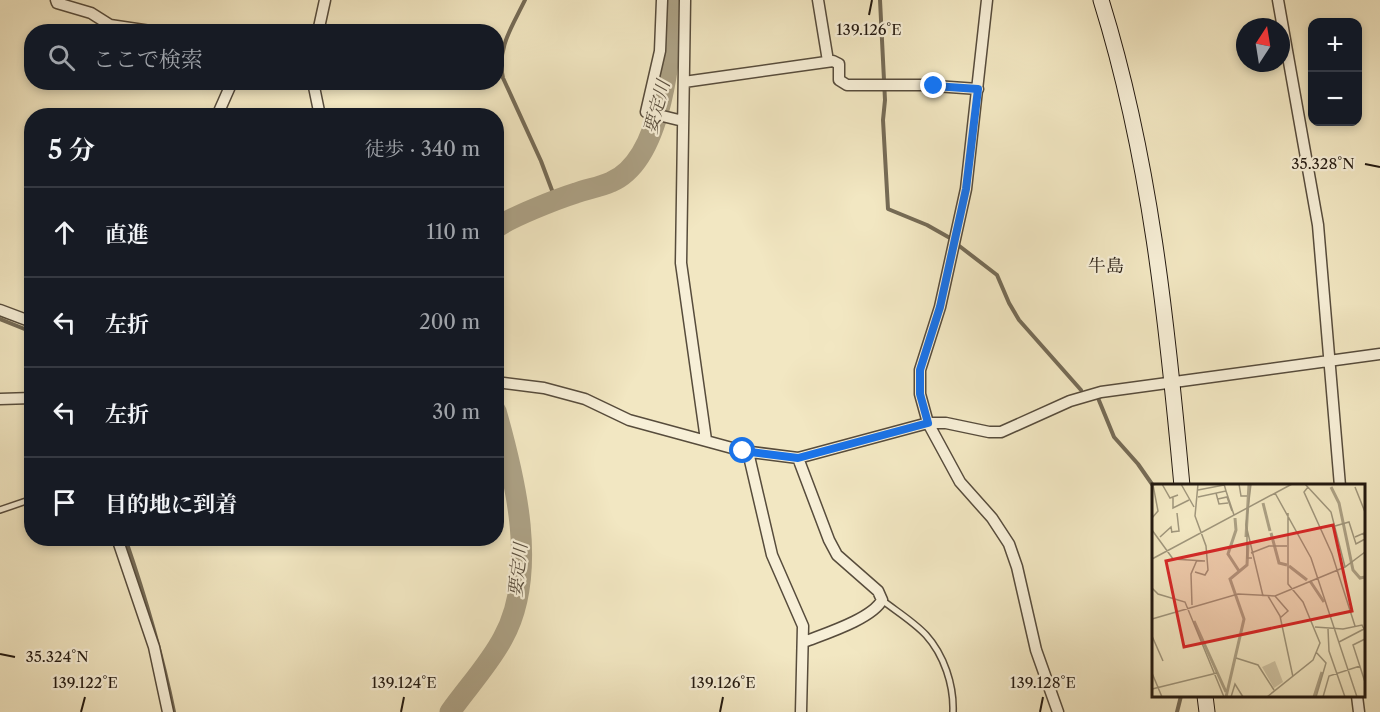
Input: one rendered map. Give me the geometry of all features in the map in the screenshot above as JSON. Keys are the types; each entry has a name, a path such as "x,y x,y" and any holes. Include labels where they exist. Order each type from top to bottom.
{"street":[{"path":"56,0 57,3 91,13 108,24"},
{"path":"320,24 325,0"},
{"path":"662,0 660,51 646,112 683,121"},
{"path":"685,0 681,262 706,440"},
{"path":"818,0 828,61"},
{"path":"987,0 966,189 940,307 920,370 920,394 928,423 960,482 992,518 1009,544 1017,567 1038,658 1058,712"},
{"path":"1101,0 1112,35 1137,140 1151,220 1172,383 1182,484"},
{"path":"1278,0 1318,225 1340,484"},
{"path":"684,82 828,61 837,62 838,78 842,83 978,89"},
{"path":"221,108 228,90"},
{"path":"315,90 318,108"},
{"path":"0,310 24,319"},
{"path":"504,382 544,388 585,399 629,420 748,452 798,458 928,423 954,424 989,432 1001,432 1083,396 1112,390 1380,354"},
{"path":"0,399 24,398"},
{"path":"748,452 772,555 803,626 801,712"},
{"path":"798,458 829,540 837,555 878,591 882,600 878,608 839,629 804,642"},
{"path":"120,546 154,647 168,712"},
{"path":"1205,697 1208,712"},
{"path":"1357,697 1359,712"}],"lane":[{"path":"0,510 24,502"},
{"path":"882,600 925,634 938,650 953,694 953,712"}],"waterway":[{"path":"504,47 525,0"},
{"name":"要定川","path":"504,224 546,204 611,182 629,170 642,151 653,128 661,101 670,46 672,0"},
{"path":"880,0 888,209 927,225 950,238"},
{"path":"504,80 541,161 556,201"},
{"path":"958,245 997,275 1019,320 1081,390"},
{"path":"0,319 24,329"},
{"path":"1098,398 1114,437 1152,484"},
{"name":"要定川","path":"450,712 503,638 514,612 520,585 522,555 520,525 504,442"},
{"path":"128,546 152,625 174,712"},
{"path":"1177,712 1181,697"}],"district":[{"name":"牛島","path":"1106,266"}],"route":[{"path":"743,451 798,458 928,423 920,394 920,370 940,307 966,189 978,89 934,86"}]}
